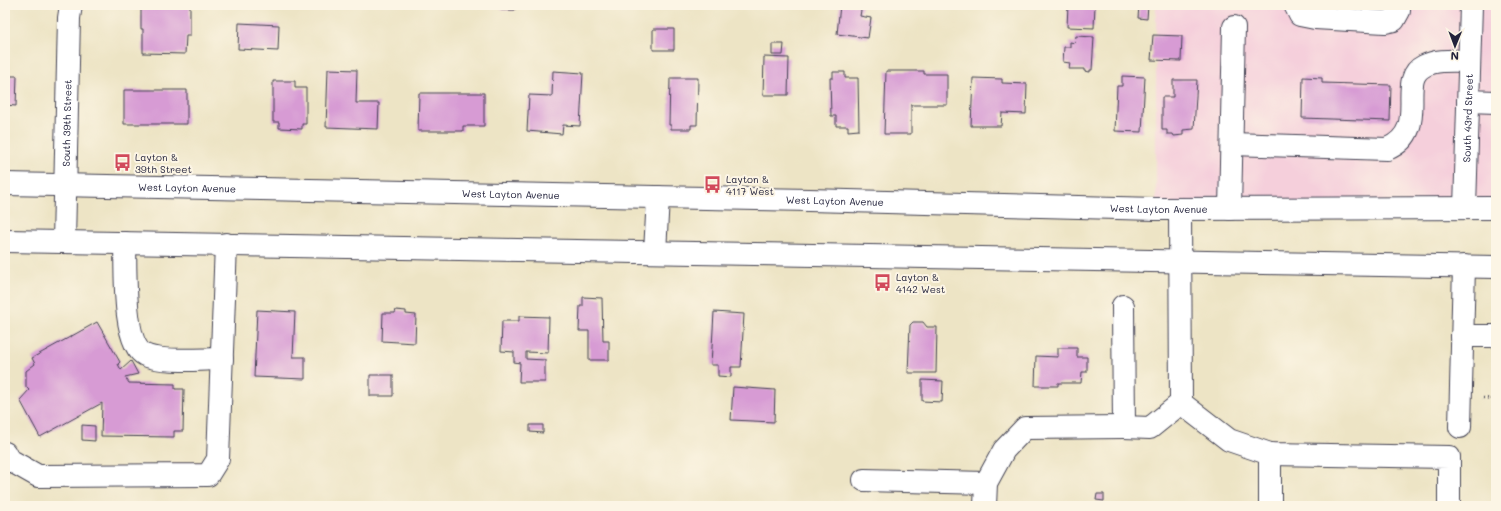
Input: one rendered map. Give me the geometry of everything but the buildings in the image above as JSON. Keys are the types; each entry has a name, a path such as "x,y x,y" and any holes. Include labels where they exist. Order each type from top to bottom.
{"main road":[{"name":"South 39th Street","path":"64,241 69,18 71,5"},
{"path":"1295,5 1300,15 1315,18 1385,22 1394,20 1399,12 1399,5"},
{"name":"South 43rd Street","path":"1466,208 1471,5"},
{"path":"1230,209 1234,27"},
{"path":"1232,144 1387,149 1397,144 1407,134 1411,116 1412,82 1417,72 1424,66 1438,62 1469,61"},
{"path":"1468,101 1496,102"},
{"name":"West Layton Avenue","path":"5,184 1180,209 1496,208"},
{"path":"655,252 658,197"},
{"path":"1180,209 1181,403"},
{"path":"5,241 1496,267"},
{"path":"125,243 127,322 134,340 143,354 156,358 222,359"},
{"path":"5,453 8,459 38,476 208,475 218,459 226,244"},
{"path":"1460,427 1464,266"},
{"path":"1123,306 1124,427"},
{"path":"1462,336 1496,336"},
{"path":"985,506 986,483 1004,450 1025,428 1150,428 1181,403"},
{"path":"1181,403 1229,440 1270,454 1449,458 1449,506"},
{"path":"1270,454 1270,506"},
{"path":"864,480 986,483"}],"shaded area":[{"path":"1156,5 1496,5 1496,208 1156,209"}],"place":[{"name":"Layton & 39th Street","path":"122,163"},
{"name":"Layton & 4117 West","path":"713,185"},
{"name":"Layton & 4142 West","path":"883,283"}]}
